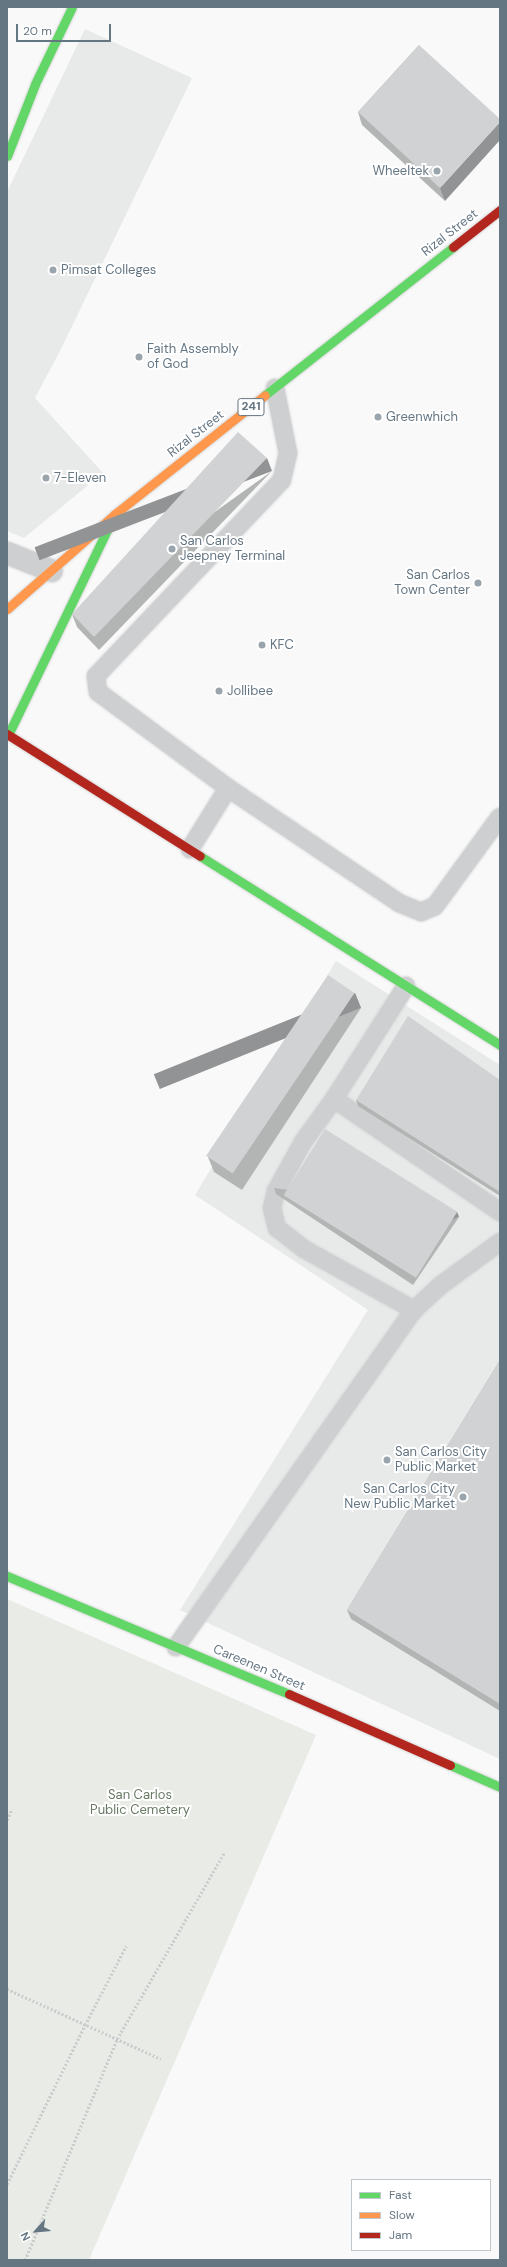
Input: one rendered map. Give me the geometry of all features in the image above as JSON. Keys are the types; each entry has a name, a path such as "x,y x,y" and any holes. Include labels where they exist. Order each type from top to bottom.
{"main road":[{"path":"7,156 35,84 72,7"},
{"name":"Rizal Street","path":"7,609 115,514 500,210"},
{"path":"115,514 7,736 190,849 500,1045"},
{"name":"Careenen Street","path":"7,1576 239,1672 500,1788"}],"street":[{"path":"7,554 52,571"}],"lane":[{"path":"275,388 288,453 282,480 96,676 98,692 228,788 399,902 421,912 435,906 500,818"},
{"path":"190,849 228,788"},
{"path":"406,986 334,1098 303,1142 276,1191 272,1208 277,1228 304,1249 414,1310"},
{"path":"334,1098 500,1212"},
{"path":"176,1647 414,1310 440,1285 500,1242"}],"path":[{"path":"7,1820 12,1808"},
{"path":"25,2260 117,2039 224,1853"},
{"path":"7,2184 85,2025 126,1946"},
{"path":"7,1989 161,2059"}],"shaded area":[{"name":"Pimsat Colleges","path":"85,29 192,78 61,349 35,398 103,473 24,538 7,531 7,192"},
{"name":"San Carlos City Public Market","path":"336,961 500,1065 500,1759 180,1610 368,1310 195,1195"}],"green space":[{"name":"San Carlos Public Cemetery","path":"7,1599 316,1735 89,2260 7,2260"}],"building":[{"path":"419,45 500,119 500,122 440,188 358,112"},
{"name":"San Carlos Jeepney Terminal","path":"238,432 267,458 94,637 72,614"},
{"path":"328,975 355,993 233,1174 206,1156"},
{"path":"408,1016 500,1080 500,1192 356,1100"},
{"path":"325,1129 457,1212 416,1278 284,1195"},
{"name":"San Carlos City New Public Market","path":"500,1360 500,1704 347,1610"}],"traffic: fast":[{"path":"7,156 35,84 72,7"},
{"path":"265,395 453,247"},
{"path":"8,735 110,524"},
{"path":"200,856 500,1045"},
{"path":"7,1576 289,1694"},
{"path":"450,1765 500,1787"}],"traffic: slow":[{"path":"7,609 115,514 265,395"}],"traffic: jam":[{"path":"453,247 500,210"},
{"path":"7,734 200,856"},
{"path":"289,1694 450,1765"}],"place":[{"name":"Wheeltek","path":"437,171"},
{"name":"Pimsat Colleges","path":"53,270"},
{"name":"Faith Assembly of God","path":"139,357"},
{"name":"Greenwhich","path":"378,417"},
{"name":"7-Eleven","path":"46,478"},
{"name":"San Carlos Jeepney Terminal","path":"172,549"},
{"name":"San Carlos Town Center","path":"478,583"},
{"name":"KFC","path":"262,645"},
{"name":"Jollibee","path":"219,691"},
{"name":"San Carlos City Public Market","path":"387,1460"},
{"name":"San Carlos City New Public Market","path":"463,1497"}]}
